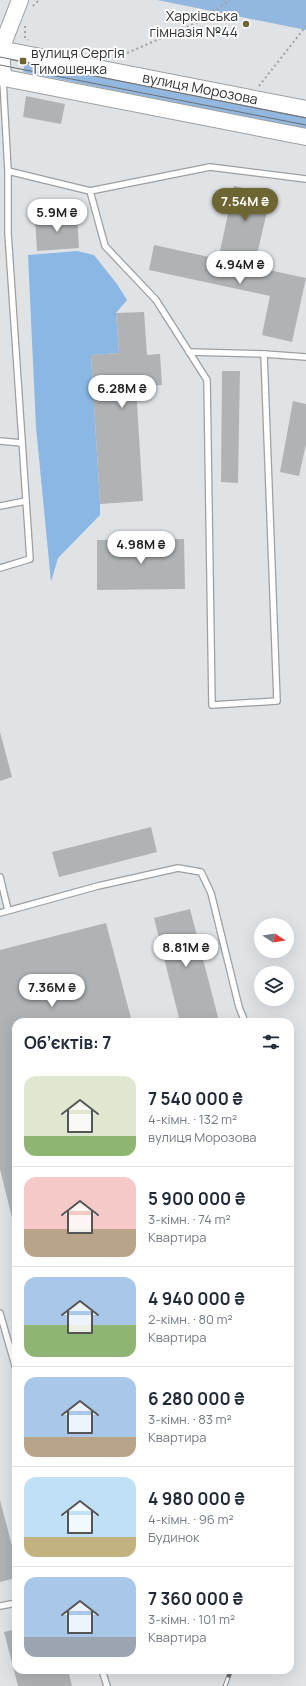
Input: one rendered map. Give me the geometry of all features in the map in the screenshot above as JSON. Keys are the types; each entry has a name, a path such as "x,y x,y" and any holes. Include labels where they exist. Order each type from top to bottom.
{"main road":[{"path":"1,77 0,49 20,0"},
{"name":"вулиця Морозова","path":"0,49 306,109"},
{"name":"вулиця Морозова","path":"1,77 306,137"}],"lane":[{"path":"0,568 30,559 8,233 8,171 1,77"},
{"path":"8,171 90,191 210,167 306,179"},
{"path":"90,191 104,246 156,300 206,380 212,705 277,701 264,354"},
{"path":"189,352 264,354 306,357"},
{"path":"0,441 22,443"},
{"path":"0,506 26,501"},
{"path":"0,913 98,886 178,868 201,872 211,893 244,1018"},
{"path":"0,877 8,910"},
{"path":"0,1313 12,1355"},
{"path":"0,1606 12,1603"},
{"path":"103,1674 107,1686"}],"path":[{"path":"112,60 196,23 230,0"},
{"path":"257,88 306,26"}],"shaded area":[{"path":"157,0 306,0 306,30"},
{"path":"26,58 306,115 306,129 23,72"},
{"path":"77,251 94,255 117,284 127,300 116,313 119,353 91,355 100,515 58,558 51,582 36,427 28,255"}],"building":[{"path":"26,96 65,104 61,124 23,117"},
{"path":"234,186 271,194 256,259 220,251"},
{"path":"77,215 79,248 37,251 35,218"},
{"path":"154,245 306,278 292,342 262,335 270,296 149,270"},
{"path":"144,312 147,355 160,354 162,385 136,387 143,501 100,504 91,355 119,353 116,313"},
{"path":"222,371 240,371 238,483 221,482"},
{"path":"293,401 306,404 306,444 299,476 280,472"},
{"path":"184,539 185,589 97,590 97,540"},
{"path":"0,732 12,777 0,781"},
{"path":"151,827 157,852 59,877 52,852"},
{"path":"190,909 218,1018 179,1018 154,918"},
{"path":"106,923 131,1018 12,1018 12,1218 0,1169 0,950"},
{"path":"0,1500 12,1546 12,1579 0,1582"},
{"path":"12,1630 12,1663 4,1632"},
{"path":"15,1674 69,1674 72,1686 18,1686"}],"tram line":[{"path":"0,57 306,118"},
{"path":"0,65 306,125"}],"railway":[{"path":"225,1686 230,1674"}],"place":[{"name":"Харківська гімназія №44","path":"246,24"},
{"name":"вулиця Сергія Тимошенка","path":"23,61"}]}
